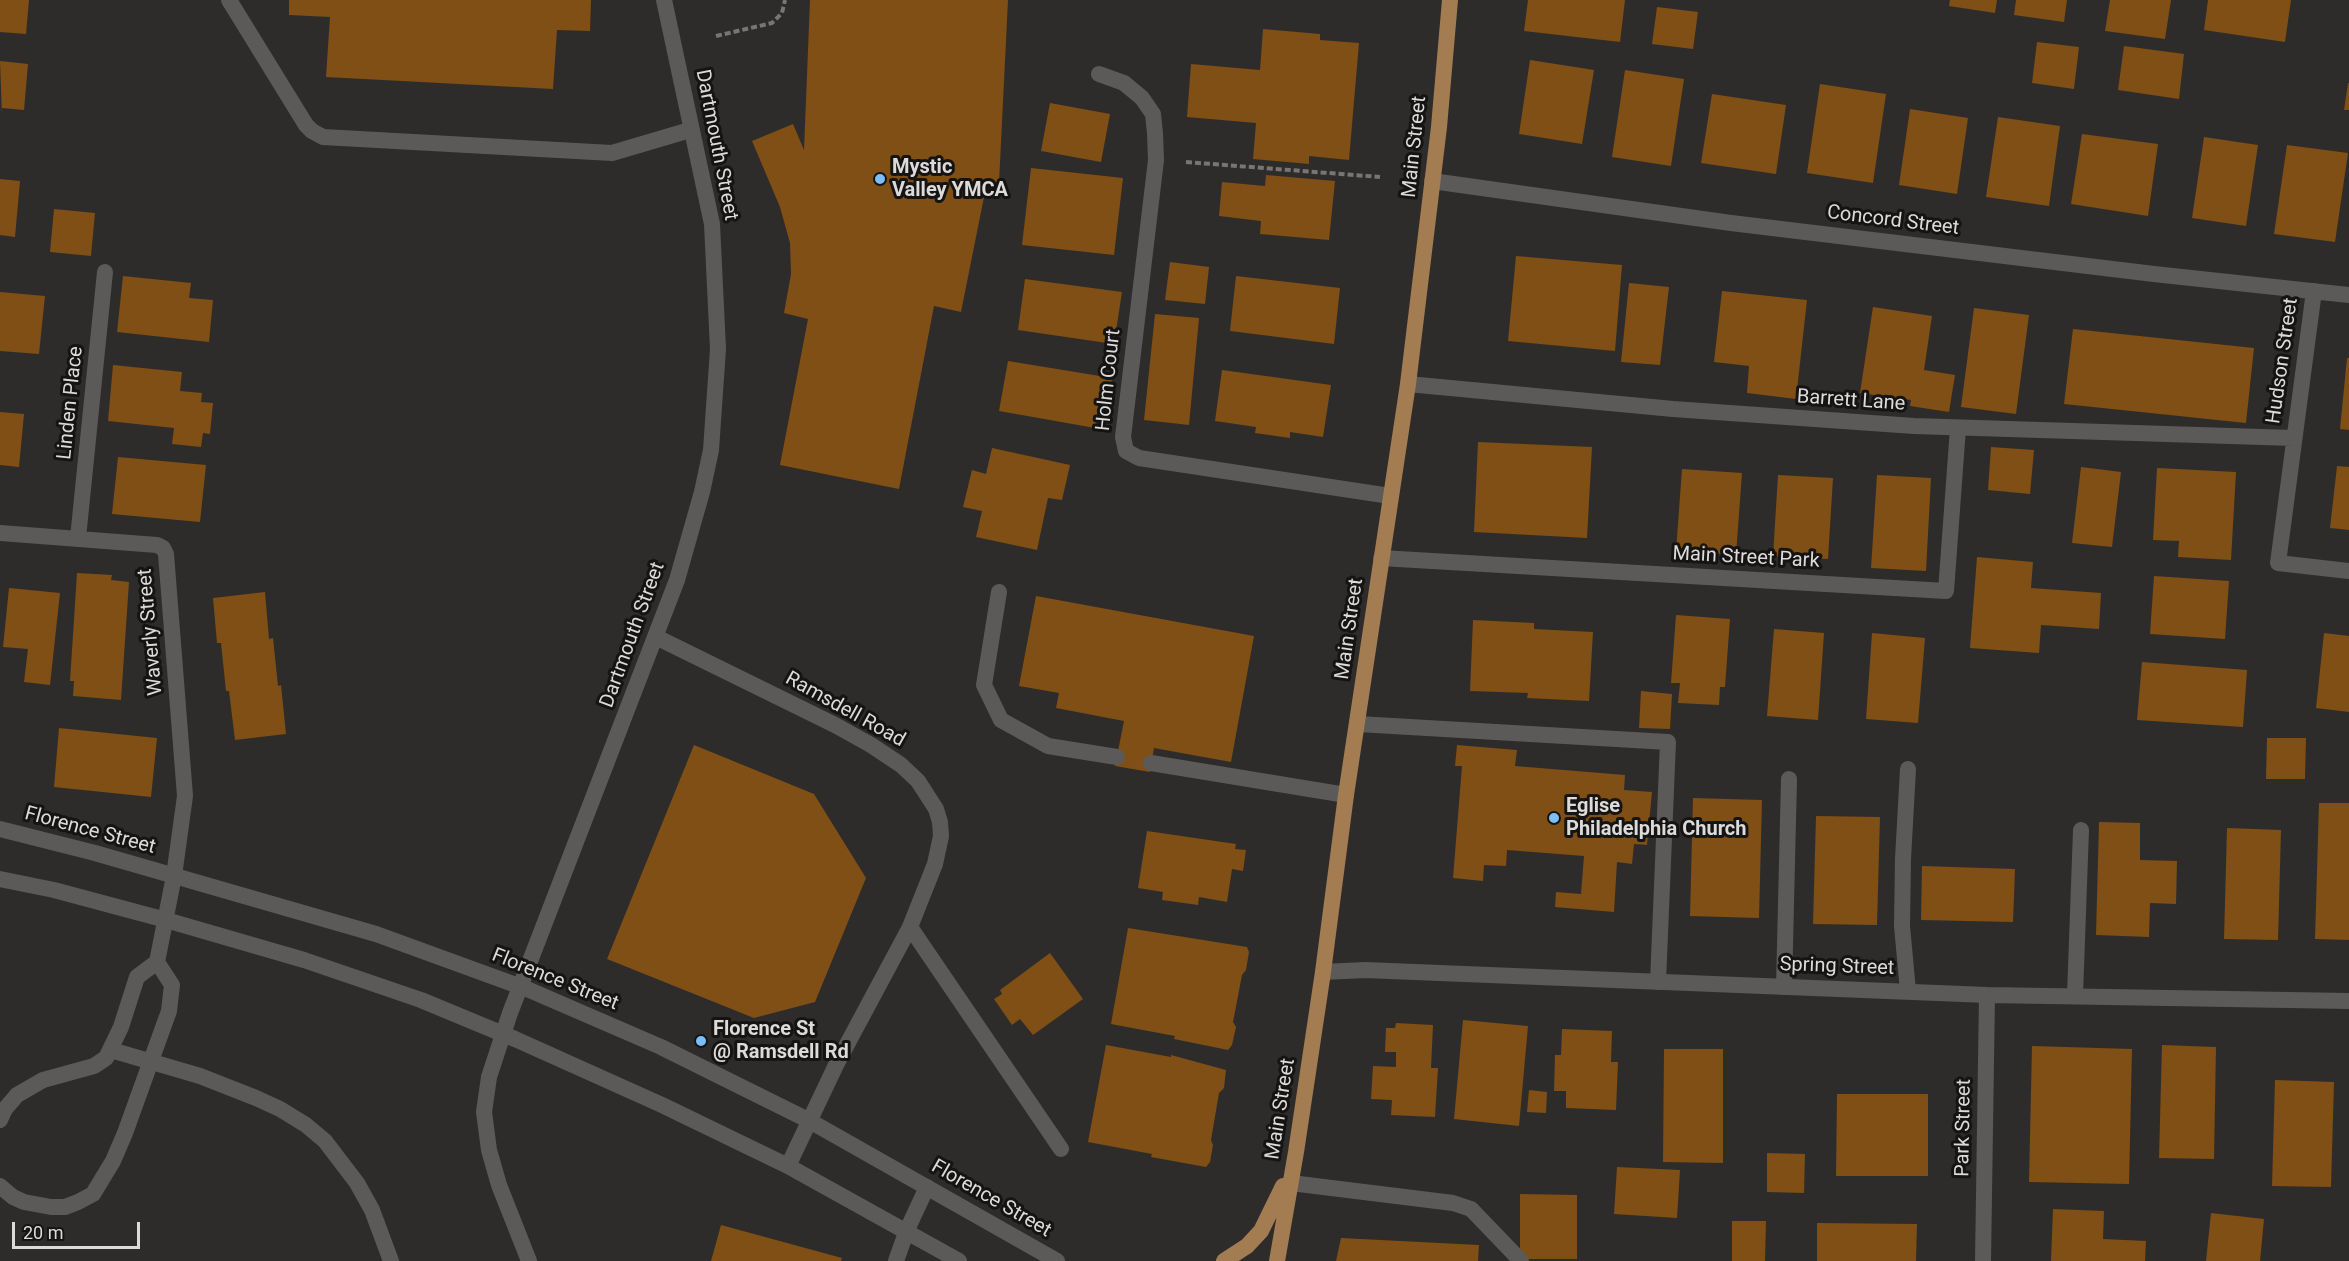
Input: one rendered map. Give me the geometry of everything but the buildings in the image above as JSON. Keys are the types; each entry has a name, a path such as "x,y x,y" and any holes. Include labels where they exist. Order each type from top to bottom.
{"main road":[{"name":"Main Street","path":"1277,1261 1323,972 1346,795 1407,384 1432,181 1450,0"},
{"path":"1224,1261 1247,1246 1261,1231 1281,1194 1296,1152"}],"street":[{"path":"229,0 306,125 315,134 323,137 612,153 690,130"},
{"name":"Dartmouth Street","path":"529,1261 489,1150 484,1112 489,1077 510,1013 677,580 702,492 711,450 718,349 712,224 690,130 664,0"},
{"name":"Holm Court","path":"1100,74 1124,83 1142,98 1153,114 1156,159 1123,437 1126,451 1139,458 1390,496"},
{"name":"Concord Street","path":"1432,181 1731,223 2349,295"},
{"name":"Linden Place","path":"78,538 105,272"},
{"name":"Hudson Street","path":"2314,291 2278,563 2349,571"},
{"name":"Barrett Lane","path":"1407,384 1672,409 1958,428 2293,438"},
{"name":"Main Street Park","path":"1381,558 1946,591 1958,428"},
{"name":"Waverly Street","path":"0,534 78,538 157,546 163,548 166,554 185,807 158,963"},
{"path":"999,592 984,685 1001,720 1048,746 1117,757"},
{"name":"Ramsdell Road","path":"656,638 844,730 901,765 918,781 936,809 941,836 928,885 910,927 808,1120 788,1166"},
{"path":"1358,724 1668,742 1658,982"},
{"path":"1151,763 1346,795"},
{"path":"1908,769 1902,926 1908,991"},
{"path":"1784,987 1789,779"},
{"name":"Florence Street","path":"0,829 376,934 527,989 661,1047 808,1120 1057,1261"},
{"path":"2075,995 2080,830"},
{"path":"0,879 54,890 166,920 304,960 421,1000 593,1073 788,1166 907,1230 959,1261"},
{"path":"910,927 1061,1149"},
{"path":"0,1120 17,1095 43,1080 94,1066 106,1058 111,1050 137,977 158,963 172,985 169,1011 113,1161 93,1194 78,1203 65,1207 51,1207 24,1202 13,1197 0,1186"},
{"name":"Spring Street","path":"1323,972 1365,970 1987,995 2349,1001"},
{"name":"Park Street","path":"1983,1261 1987,995"},
{"path":"111,1050 200,1076 280,1109 306,1125 325,1141 357,1183 372,1210 391,1261"},
{"path":"1290,1183 1453,1203 1472,1209 1521,1261"},
{"path":"896,1261 907,1230 927,1187"}],"path":[{"path":"716,36 772,23 782,13 785,0"},
{"path":"1156,159 1380,177"}],"place":[{"name":"Mystic Valley YMCA","path":"880,179"},
{"name":"Eglise Philadelphia Church","path":"1554,818"},
{"name":"Florence St @ Ramsdell Rd","path":"701,1041"}]}
